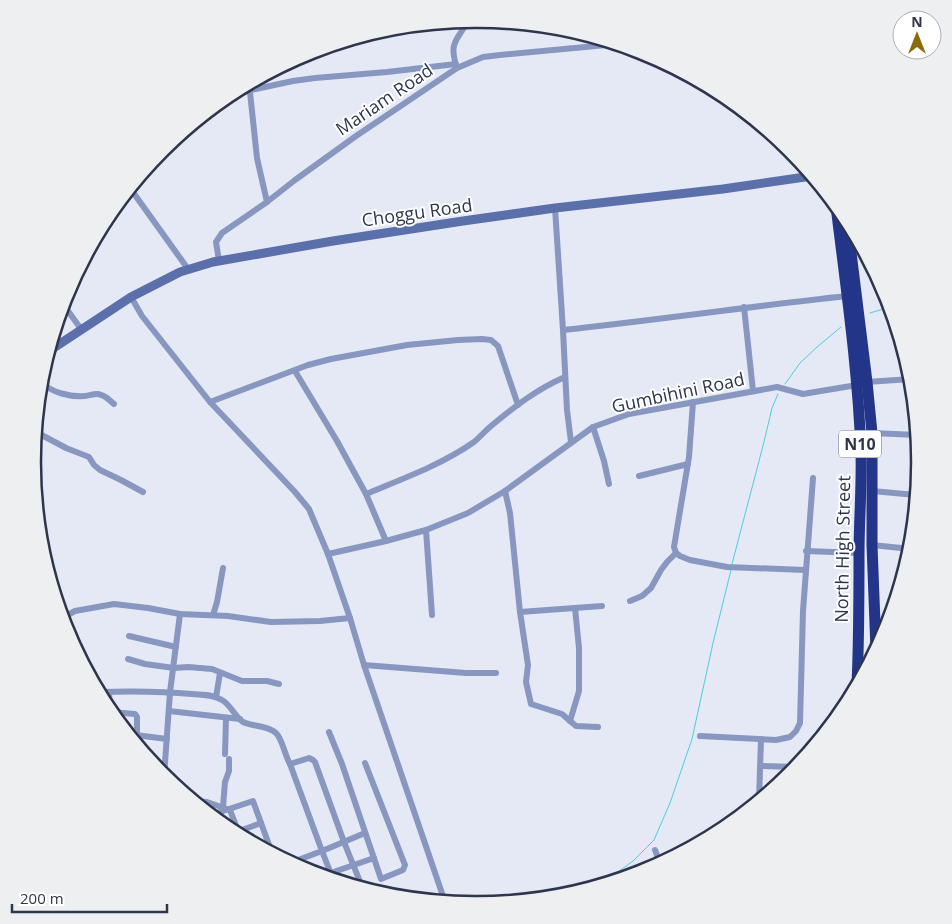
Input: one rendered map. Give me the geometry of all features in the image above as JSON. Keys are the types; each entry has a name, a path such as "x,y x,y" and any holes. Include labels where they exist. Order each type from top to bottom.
{"highway":[{"name":"North High Street","path":"838,223 847,296 872,433 872,545 878,625"},
{"name":"North High Street","path":"849,240 862,383 858,668"}],"main road":[{"name":"Choggu Road","path":"58,345 131,297 188,270 218,261 333,241 555,208 723,189 804,177"}],"street":[{"path":"261,85 315,78 456,66 454,45 464,28"},
{"name":"Mariam Road","path":"218,261 216,242 222,233 456,66 500,55 599,46"},
{"path":"251,91 257,158 267,202"},
{"path":"134,194 188,270"},
{"path":"555,208 567,410 571,442"},
{"path":"563,330 847,296"},
{"path":"131,297 142,316 210,402 295,492 309,510 328,554 443,895"},
{"path":"744,307 753,392"},
{"path":"69,312 81,329"},
{"path":"210,402 332,359 407,345 482,339 491,340 498,346 518,405"},
{"path":"295,371 366,494 386,541"},
{"path":"366,494 456,453 531,395 565,377"},
{"name":"Gumbihini Road","path":"328,554 426,530 468,513 505,491 593,427 629,414 777,388 803,394 862,383 902,380"},
{"path":"48,387 71,396 101,394 114,404"},
{"path":"693,402 688,464 674,547 676,553 690,560 728,566 805,570"},
{"path":"593,427 609,484"},
{"path":"872,433 910,435"},
{"path":"42,435 66,448 89,457 100,470 143,492"},
{"path":"638,476 688,464"},
{"path":"700,736 776,740 790,737 800,723 805,570 812,478"},
{"path":"505,491 510,513 520,612 528,665 526,682 531,704 562,714 576,726 598,727"},
{"path":"872,491 910,494"},
{"path":"426,530 432,615"},
{"path":"872,545 902,548"},
{"path":"806,551 859,553"},
{"path":"630,601 642,596 651,588 666,562 676,553"},
{"path":"213,615 223,568"},
{"path":"69,614 114,604 180,614 213,615 271,622 350,618"},
{"path":"520,612 602,606"},
{"path":"570,721 579,691 579,648 575,608"},
{"path":"165,765 170,692 180,614"},
{"path":"129,636 176,647"},
{"path":"128,659 145,664 174,668 212,669 242,681 267,681 279,684"},
{"path":"364,665 466,673 496,672"},
{"path":"216,697 220,673"},
{"path":"110,692 156,691 216,697 226,702 244,722 276,732 304,799 330,871"},
{"path":"169,711 240,719"},
{"path":"122,713 135,714 137,717 134,730"},
{"path":"226,718 229,771 225,782 227,808 232,821"},
{"path":"329,732 382,879 403,870 405,865 365,763"},
{"path":"138,736 167,739"},
{"path":"759,791 761,740"},
{"path":"290,764 309,758 313,760 359,880"},
{"path":"760,766 785,767"},
{"path":"218,812 253,801 268,843"},
{"path":"205,802 227,808"},
{"path":"245,830 261,823"},
{"path":"301,859 365,833"},
{"path":"655,850 657,857"},
{"path":"337,873 374,858"}],"waterway":[{"path":"870,313 882,309"},
{"path":"785,384 800,363 841,327"},
{"path":"732,564 772,408 778,394"},
{"path":"617,873 633,861 654,840 670,803 692,739 731,570"}]}
